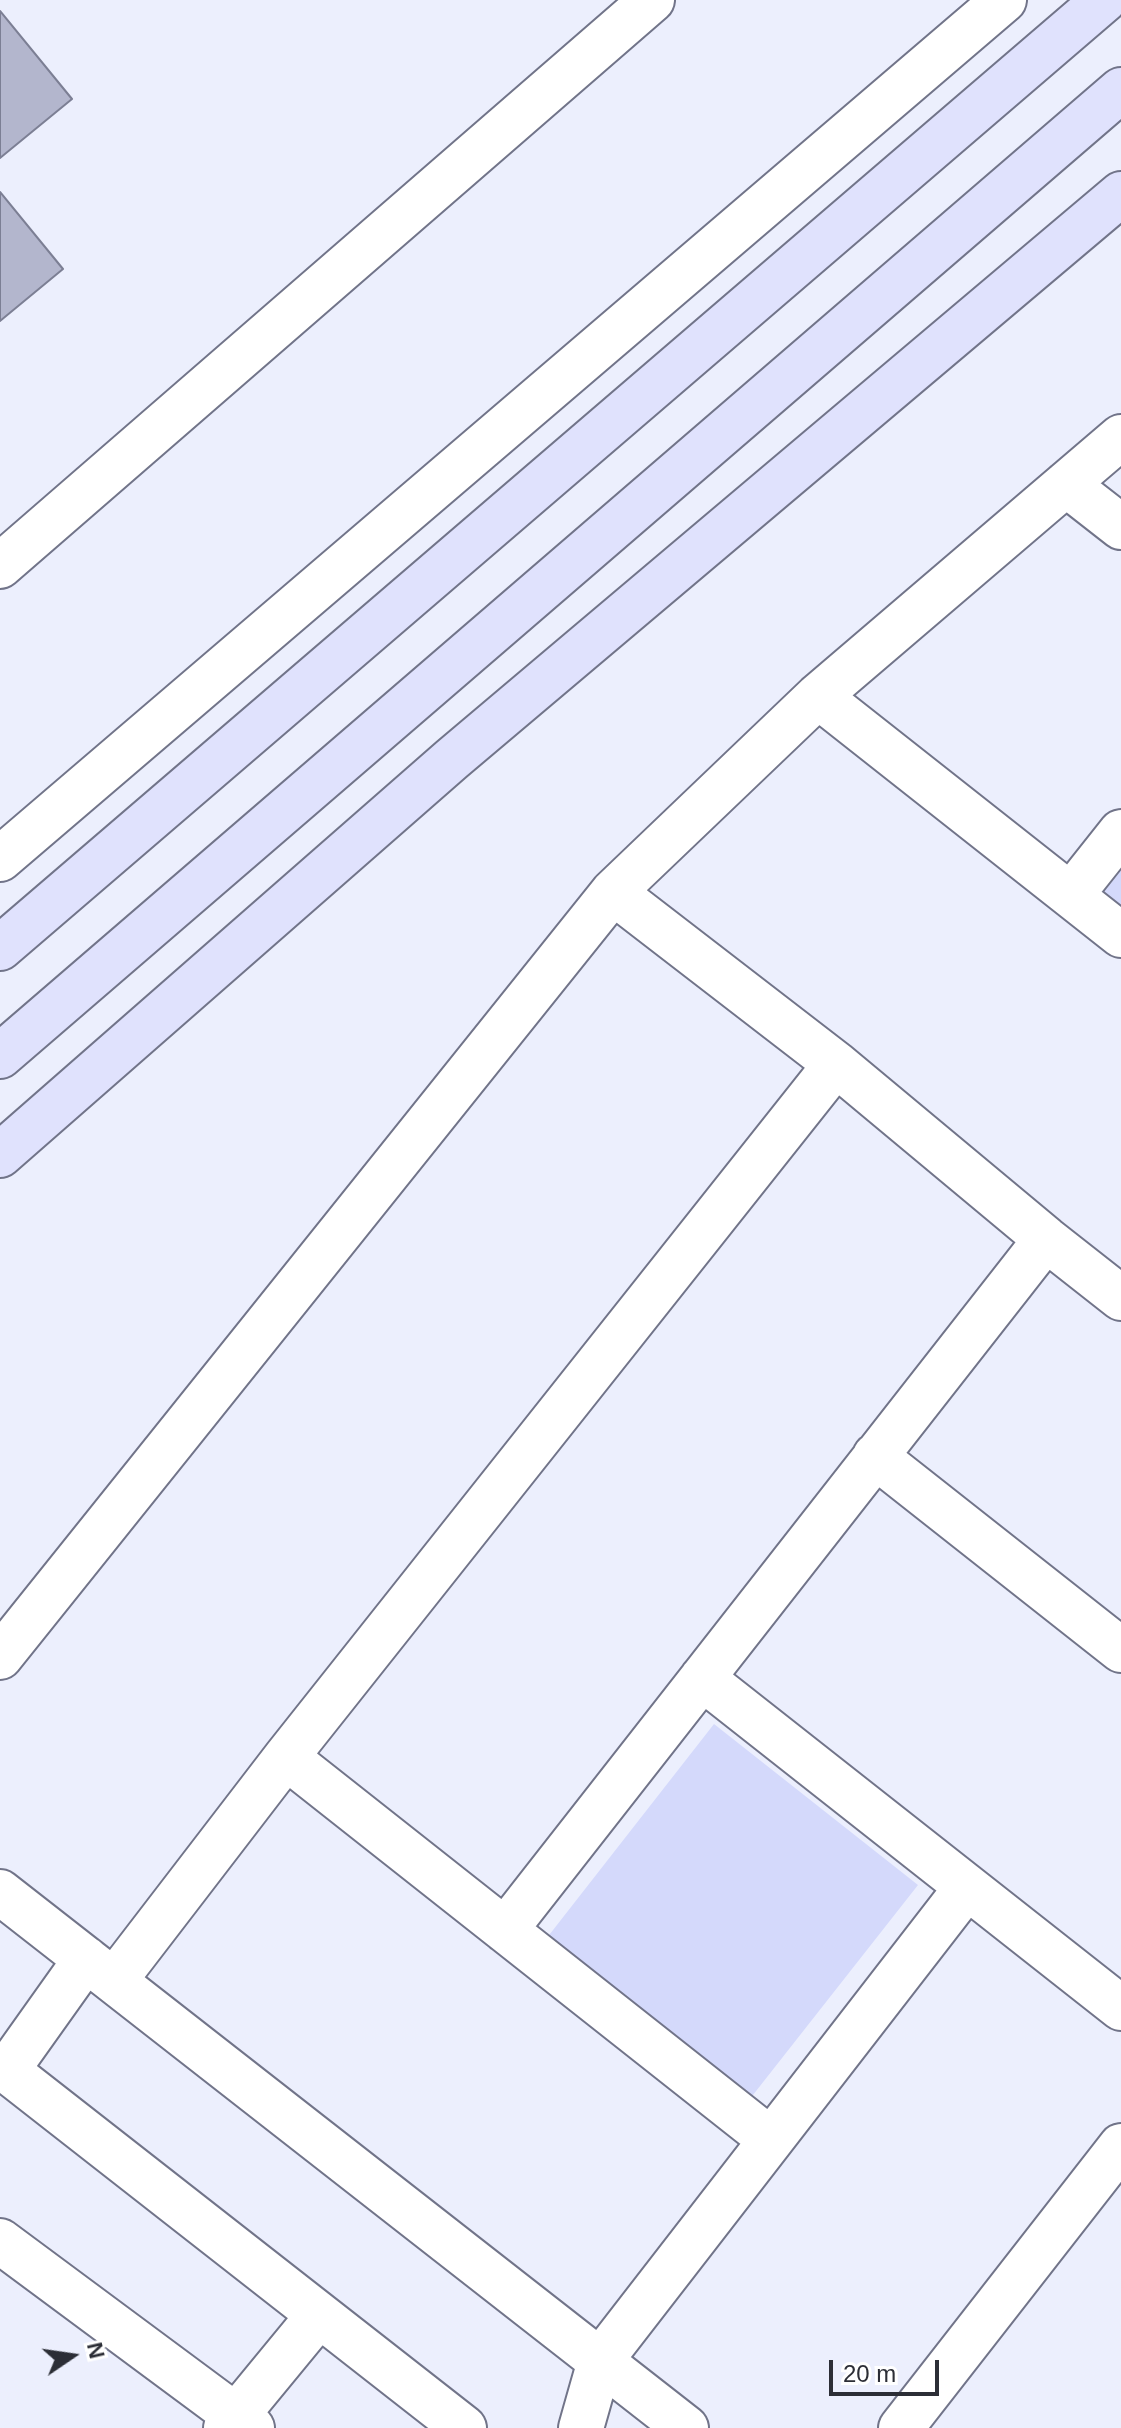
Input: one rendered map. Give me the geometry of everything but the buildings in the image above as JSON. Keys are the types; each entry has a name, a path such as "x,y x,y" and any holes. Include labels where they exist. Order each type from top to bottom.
{"main road":[{"path":"0,948 1104,0"},
{"path":"0,1056 1121,90"},
{"path":"0,1155 452,759 1121,194"}],"street":[{"path":"0,566 652,0"},
{"path":"0,859 1004,0"},
{"path":"0,1657 613,892 818,696 1121,437"},
{"path":"1066,484 1121,527"},
{"path":"818,696 1121,935"},
{"path":"1071,895 1121,832"},
{"path":"613,892 836,1064 1121,1298"},
{"path":"464,2428 3,2067 100,1970 286,1757 836,1064"},
{"path":"505,1930 1046,1239"},
{"path":"875,1456 1121,1650"},
{"path":"702,1678 1121,2008"},
{"path":"286,1757 771,2140"},
{"path":"581,2428 600,2361 967,1887"},
{"path":"0,1892 686,2428"},
{"path":"901,2428 1121,2146"},
{"path":"0,2241 238,2424 319,2315"}],"shaded area":[{"path":"1121,870 1121,916 1099,898"},
{"path":"714,1724 918,1885 749,2100 546,1939"}]}
